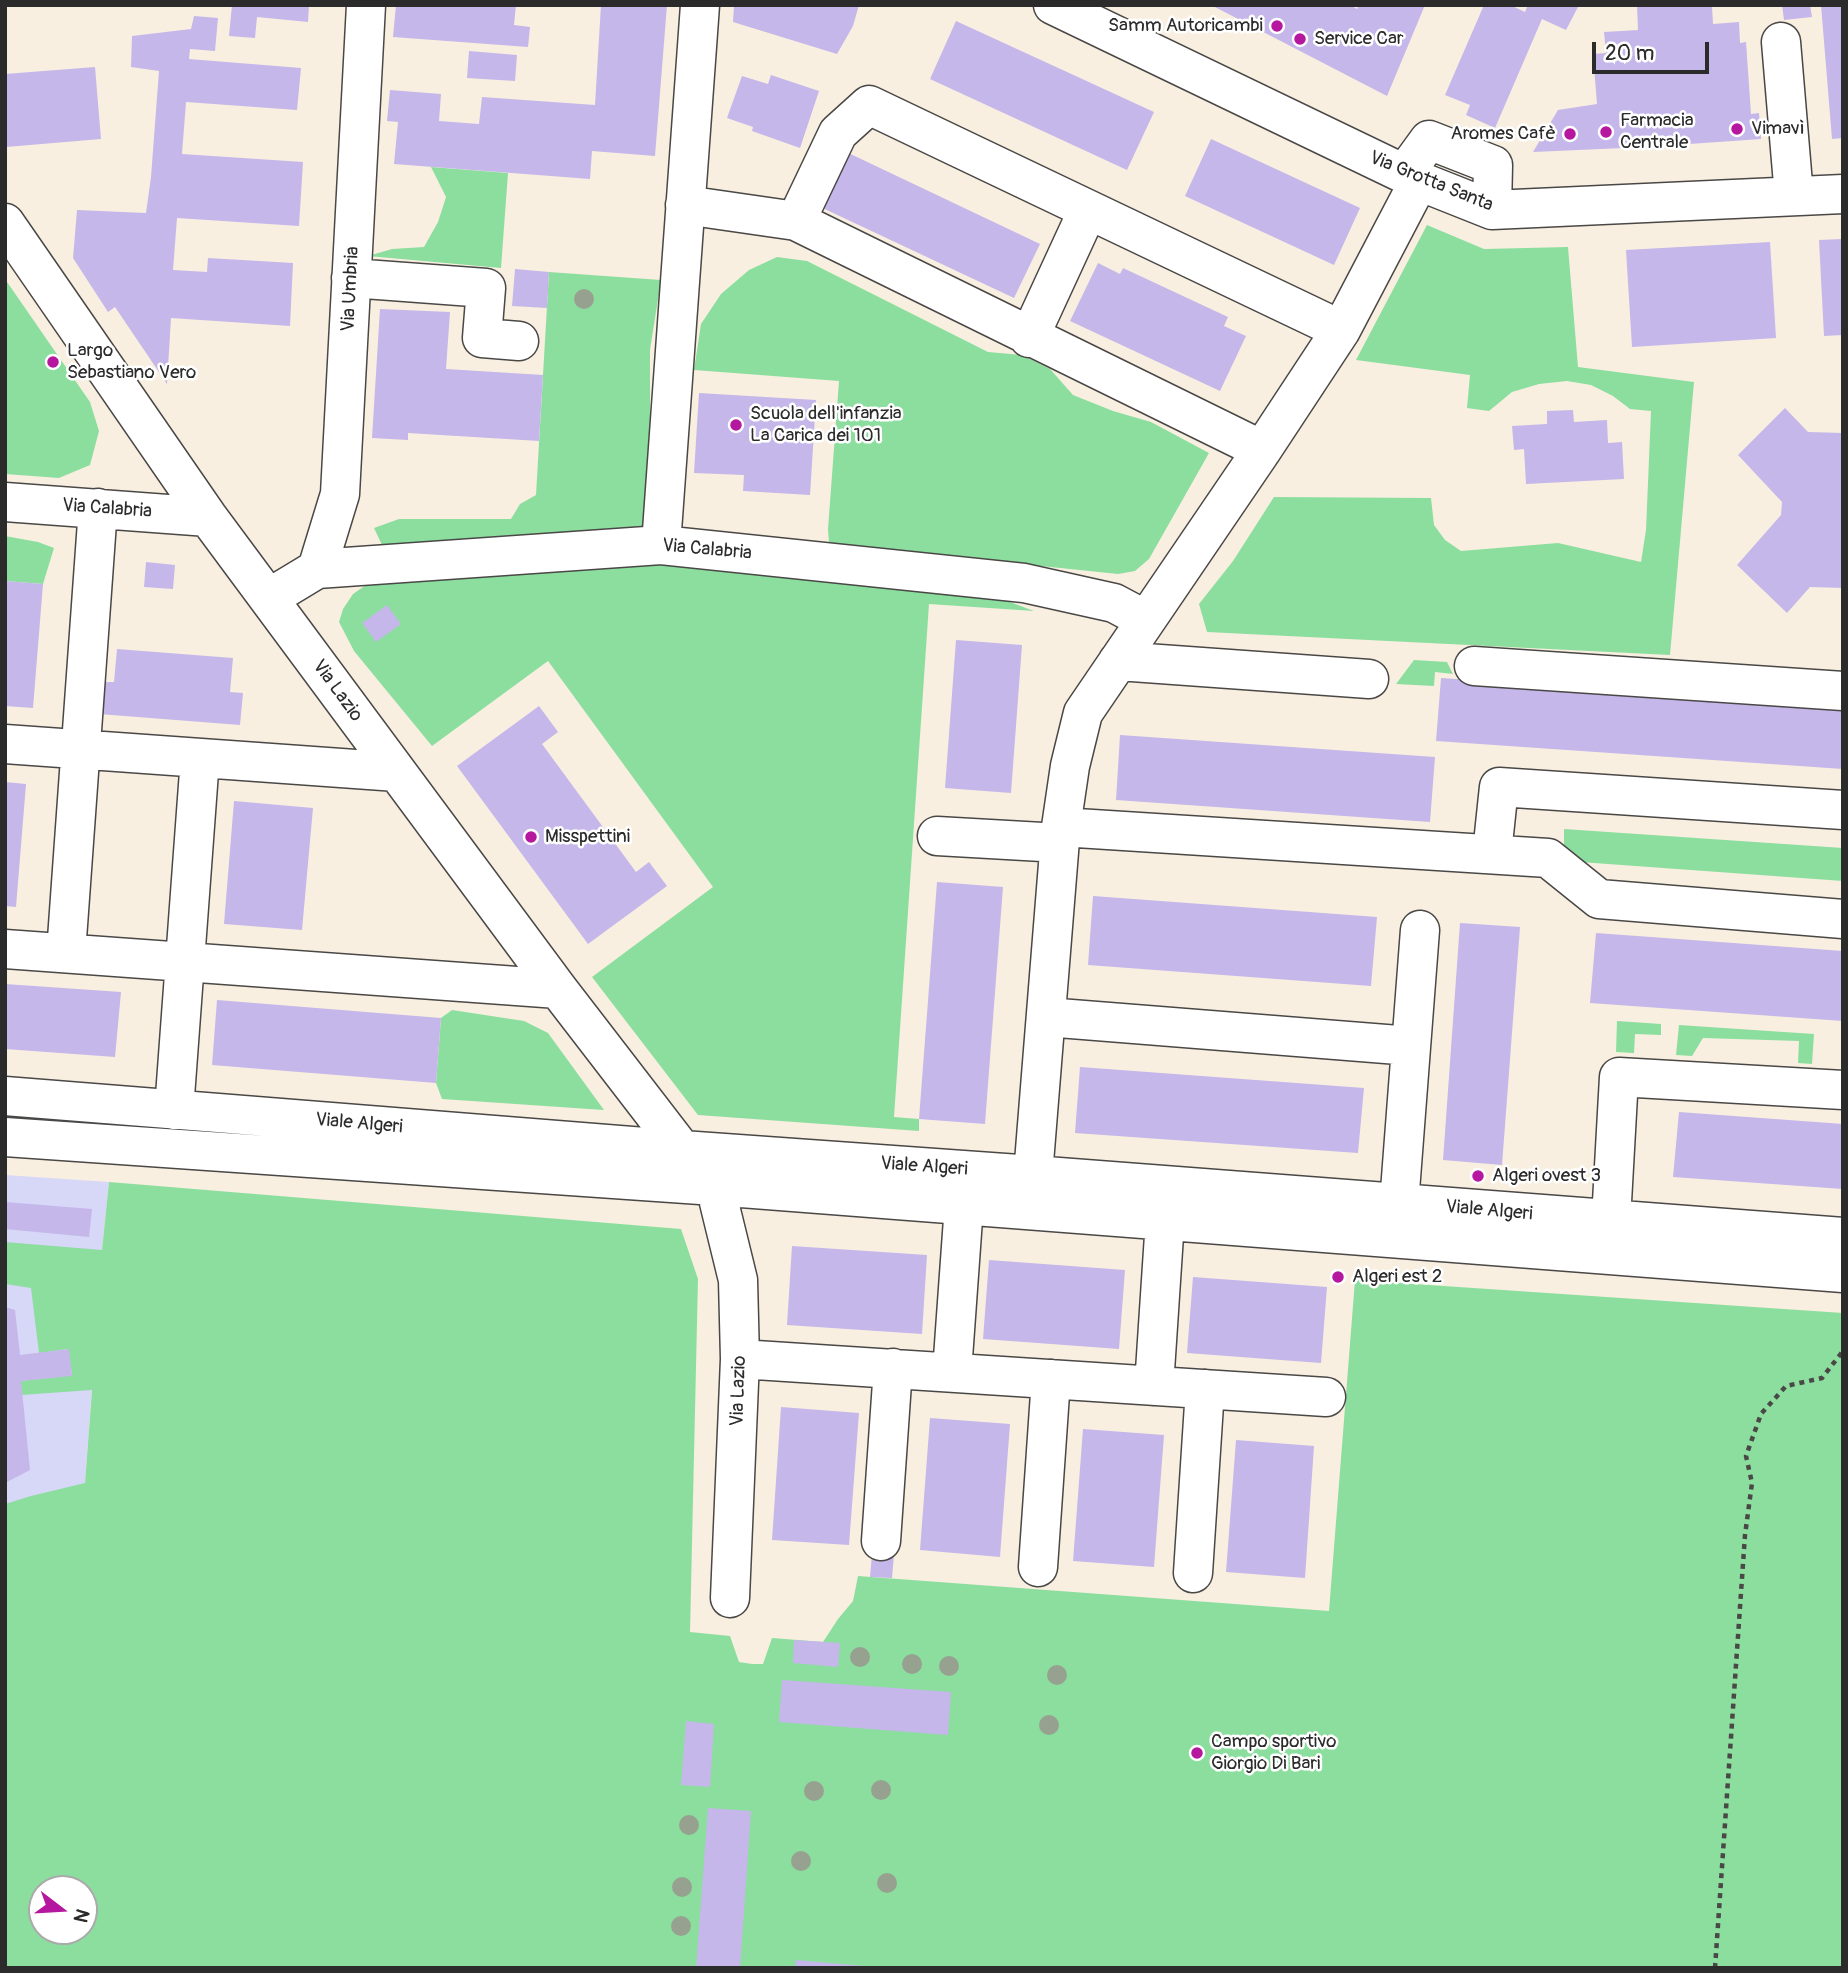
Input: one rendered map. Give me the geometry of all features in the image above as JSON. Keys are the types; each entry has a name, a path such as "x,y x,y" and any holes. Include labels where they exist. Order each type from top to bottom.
{"street":[{"name":"Via Umbria","path":"317,569 340,494 366,5"},
{"path":"661,545 700,5"},
{"name":"Via Grotta Santa","path":"1053,5 1412,177 1429,139 1493,165 1492,211 1843,194"},
{"path":"1781,42 1794,196"},
{"path":"796,221 838,133 869,105 1341,330"},
{"path":"1033,1175 1061,835 1070,766 1083,713 1341,330 1412,177"},
{"path":"685,205 796,221 1262,450"},
{"path":"1030,338 1088,210"},
{"name":"Via Lazio","path":"5,223 208,517 558,989 682,1150"},
{"path":"351,278 486,288 482,338 519,341"},
{"name":"Via Calabria","path":"5,502 208,517"},
{"path":"66,953 98,509"},
{"name":"Via Calabria","path":"269,598 317,569 661,545 1024,583 1114,603 1146,620"},
{"path":"1118,661 1369,679"},
{"path":"1474,666 1843,691"},
{"path":"5,744 397,772"},
{"path":"174,1110 200,758"},
{"path":"1492,853 1499,787 1843,810"},
{"path":"937,836 1061,835 1492,853 1548,858 1599,899 1843,919"},
{"path":"1399,1204 1420,930"},
{"path":"5,949 558,989"},
{"path":"1046,1017 1411,1046"},
{"path":"1611,1220 1619,1077 1843,1090"},
{"name":"Viale Algeri","path":"5,1096 1843,1237"},
{"name":"Viale Algeri","path":"5,1137 715,1186 1843,1273"},
{"name":"Via Lazio","path":"715,1186 738,1280 740,1359 730,1598"},
{"path":"952,1372 964,1205"},
{"path":"1154,1386 1165,1220"},
{"path":"740,1359 1326,1397"},
{"path":"881,1541 893,1368"},
{"path":"1038,1567 1051,1379"},
{"path":"1193,1573 1205,1390"}],"path":[{"path":"1715,1968 1745,1535 1752,1483 1746,1456 1761,1414 1786,1386 1822,1378 1843,1350"}],"shaded area":[{"path":"5,1175 109,1182 85,1483 5,1598"}],"green space":[{"path":"431,167 508,173 501,268 368,256 392,249 424,247 438,222 446,197"},
{"path":"1427,225 1484,249 1568,247 1578,367 1694,382 1670,655 1207,632 1199,604 1233,561 1274,497 1431,498 1434,525 1445,540 1461,551 1558,543 1641,562 1646,530 1651,411 1630,409 1613,396 1591,385 1567,381 1539,384 1512,392 1489,411 1467,408 1470,375 1356,360"},
{"path":"777,257 807,261 988,352 1022,355 1050,369 1073,395 1151,422 1209,453 1149,559 1135,571 1118,574 829,544 839,381 694,370 701,324 721,294 749,270"},
{"path":"549,272 661,280 650,350 650,513 642,526 620,534 382,545 374,528 399,519 511,519 520,504 536,495"},
{"path":"5,279 90,402 99,431 90,465 59,478 5,474"},
{"path":"5,536 54,548 43,584 5,581"},
{"path":"667,564 1002,599 1034,611 929,604 894,1117 919,1119 919,1131 698,1115 592,977 713,887 548,661 432,746 354,651 339,622 343,609 353,594 366,585"},
{"path":"1414,660 1447,662 1453,674 1435,672 1434,686 1396,684"},
{"path":"1564,829 1843,848 1843,881 1580,862 1564,849"},
{"path":"452,1010 524,1021 548,1033 604,1110 442,1099 436,1083 441,1018"},
{"path":"1617,1021 1661,1024 1661,1035 1635,1034 1634,1053 1616,1052"},
{"path":"1679,1025 1814,1034 1812,1064 1798,1063 1799,1041 1703,1038 1692,1056 1676,1055"},
{"path":"109,1182 681,1229 698,1279 690,1632 730,1636 739,1662 752,1664 763,1664 772,1638 823,1642 853,1601 858,1576 1329,1611 1355,1280 1843,1313 1843,1968 5,1968 5,1504 85,1483 92,1390 21,1395 21,1381 72,1375 68,1349 39,1353 31,1288 5,1284 5,1242 102,1250"}],"building":[{"path":"232,5 309,5 308,22 257,17 255,38 229,36"},
{"path":"396,5 516,5 514,25 530,27 528,47 393,37"},
{"path":"601,5 667,5 655,156 592,151 590,179 394,164 398,122 387,121 390,90 441,94 439,121 479,124 482,97 595,105"},
{"path":"734,5 859,5 853,26 837,54 733,22"},
{"path":"1211,5 1350,5 1357,9 1359,5 1425,5 1387,96"},
{"path":"1484,5 1510,5 1525,12 1528,5 1579,5 1566,30 1542,19 1495,128 1466,115 1470,105 1445,95"},
{"path":"1637,5 1712,6 1713,24 1739,22 1740,43 1746,42 1751,114 1759,113 1761,139 1533,152 1558,110 1597,104 1593,54 1606,53 1604,32 1638,30"},
{"path":"1782,5 1810,5 1812,17 1784,20"},
{"path":"1821,5 1843,5 1843,138 1832,139"},
{"path":"194,16 218,18 215,51 190,49 189,59 301,68 297,110 186,102 182,154 303,162 299,226 177,218 173,270 207,272 208,258 293,263 290,326 171,318 167,384 115,307 108,312 73,258 77,210 146,213 159,71 131,67 132,36 191,29"},
{"path":"956,21 1154,112 1127,170 930,79"},
{"path":"469,51 517,55 515,81 467,78"},
{"path":"95,67 101,139 6,147 5,74"},
{"path":"771,75 819,91 800,148 752,131 753,127 727,118 742,76 768,84"},
{"path":"1211,139 1360,208 1334,265 1185,196"},
{"path":"840,149 1040,244 1014,298 814,204"},
{"path":"1843,239 1843,335 1824,336 1819,240"},
{"path":"1770,242 1776,338 1632,347 1626,250"},
{"path":"1098,263 1120,274 1123,268 1228,317 1224,326 1246,336 1220,391 1070,321"},
{"path":"515,269 549,272 547,308 512,306"},
{"path":"380,309 450,312 446,369 543,375 539,441 408,433 408,440 372,438"},
{"path":"699,393 816,400 810,495 743,491 744,475 694,473"},
{"path":"1785,408 1808,432 1843,433 1843,588 1810,587 1787,613 1737,565 1781,515 1782,502 1738,455"},
{"path":"1573,410 1574,422 1607,420 1608,443 1622,442 1624,479 1526,484 1524,449 1514,450 1512,426 1547,424 1547,411"},
{"path":"146,562 175,565 173,589 144,587"},
{"path":"5,581 43,584 33,708 5,706"},
{"path":"387,605 401,624 376,642 362,623"},
{"path":"956,640 1022,645 1011,793 945,788"},
{"path":"117,649 233,658 230,692 243,693 240,725 99,714 102,682 114,682"},
{"path":"1441,678 1843,706 1843,769 1436,741"},
{"path":"539,706 558,732 542,744 636,872 649,862 667,886 588,944 457,766"},
{"path":"1120,735 1435,757 1430,822 1116,800"},
{"path":"5,782 26,784 16,907 5,906"},
{"path":"234,801 313,808 302,930 224,924"},
{"path":"937,882 1003,887 985,1124 919,1119"},
{"path":"1093,896 1377,917 1371,986 1088,965"},
{"path":"1460,923 1520,927 1502,1165 1443,1160"},
{"path":"1596,933 1843,951 1843,1021 1590,1003"},
{"path":"5,984 121,992 115,1057 5,1049"},
{"path":"217,1000 441,1018 436,1083 212,1065"},
{"path":"1080,1067 1364,1088 1358,1153 1075,1133"},
{"path":"1679,1112 1843,1124 1843,1189 1673,1177"},
{"path":"5,1202 92,1209 89,1237 5,1229"},
{"path":"792,1246 927,1255 922,1334 787,1325"},
{"path":"989,1260 1125,1270 1119,1349 983,1339"},
{"path":"1193,1277 1327,1287 1321,1363 1187,1353"},
{"path":"5,1307 15,1310 20,1355 69,1349 72,1376 21,1381 30,1470 5,1483"},
{"path":"781,1407 859,1413 849,1545 772,1540"},
{"path":"930,1418 1010,1424 1000,1557 920,1550"},
{"path":"1083,1429 1164,1435 1154,1567 1073,1561"},
{"path":"1236,1440 1314,1446 1305,1578 1226,1572"},
{"path":"872,1554 894,1555 892,1578 870,1577"},
{"path":"794,1640 840,1643 838,1667 793,1663"},
{"path":"782,1680 951,1692 948,1735 779,1722"},
{"path":"686,1721 714,1724 710,1787 681,1785"},
{"path":"708,1808 751,1811 740,1968 696,1968"},
{"path":"796,1960 864,1966 864,1968 795,1968"}],"place":[{"name":"Samm Autoricambi","path":"1277,26"},
{"name":"Service Car","path":"1300,39"},
{"name":"Vimavì","path":"1737,129"},
{"name":"Farmacia Centrale","path":"1606,132"},
{"name":"Aromes Cafè","path":"1570,134"},
{"name":"Largo Sebastiano Vero","path":"53,362"},
{"name":"Scuola dell'infanzia La Carica dei 101","path":"736,425"},
{"name":"Misspettini","path":"531,837"},
{"name":"Algeri ovest 3","path":"1478,1176"},
{"name":"Algeri est 2","path":"1338,1277"},
{"name":"Campo sportivo Giorgio Di Bari","path":"1197,1753"}]}
